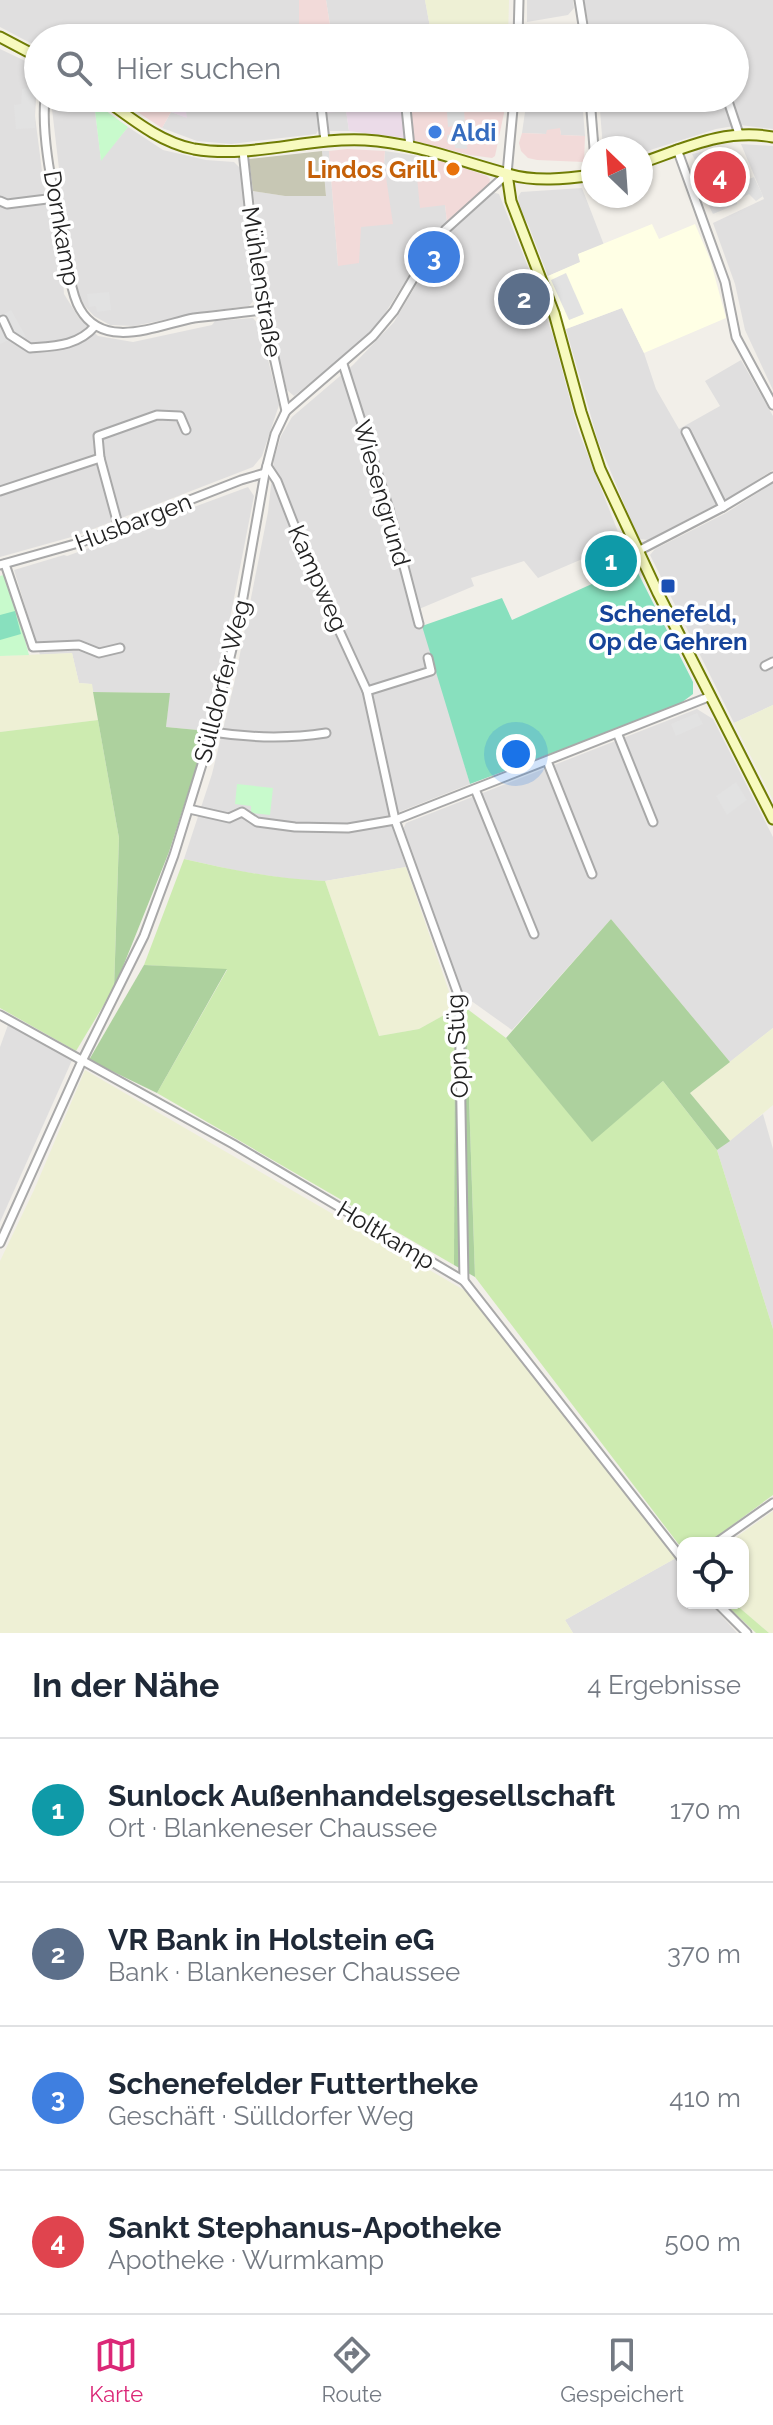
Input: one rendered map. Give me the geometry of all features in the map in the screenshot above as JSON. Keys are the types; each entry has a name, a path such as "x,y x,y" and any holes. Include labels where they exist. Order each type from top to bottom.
{"main road":[{"path":"0,37 24,50"},
{"path":"123,112 153,133 192,149 243,151 325,141 364,140 458,158 507,174 553,180 581,176"},
{"path":"653,158 707,139 739,134 773,137"},
{"path":"507,174 511,201 554,313 594,453 638,551 773,819"}],"street":[{"path":"518,24 519,0"},
{"path":"579,0 583,24"},
{"name":"Dornkamp","path":"44,112 55,198 61,211 75,298 95,326"},
{"path":"322,112 325,141"},
{"path":"406,112 410,147"},
{"path":"507,174 513,112"},
{"path":"591,112 593,136"},
{"path":"732,112 739,134"},
{"path":"677,149 722,272 736,337 773,405"},
{"name":"Mühlenstraße","path":"243,151 262,310 286,411"},
{"name":"Sülldorfer Weg","path":"0,1243 161,894 212,732 239,620 275,434 286,411 343,364 394,311 446,229 507,174"},
{"path":"0,201 7,204 55,198"},
{"path":"3,320 10,335 30,348 81,340 95,326 115,332 137,331 194,318 262,310"},
{"name":"Wiesengrund","path":"343,364 389,509 419,624"},
{"path":"119,528 100,458 98,436 157,415 180,416 186,430"},
{"path":"686,432 723,507"},
{"path":"0,491 100,458"},
{"name":"Husbargen","path":"3,564 58,551 266,470"},
{"name":"Kampweg","path":"266,470 277,481 314,576 367,691 395,820"},
{"path":"638,551 773,477"},
{"path":"3,564 33,647 79,645 99,653 120,648"},
{"path":"367,691 431,671 428,658"},
{"path":"189,809 229,818 242,812 257,822 295,827 348,828 395,820 711,696"},
{"path":"212,732 295,738 326,733"},
{"path":"618,735 653,822"},
{"path":"547,761 592,874"},
{"path":"475,789 534,934"},
{"name":"Opn Stüg","path":"395,820 459,997 464,1281"},
{"name":"Holtkamp","path":"0,1015 233,1144 464,1281 677,1552"},
{"path":"725,1537 773,1503"},
{"path":"723,1609 747,1633"}],"shaded area":[{"path":"0,0 299,0 299,24 24,24 24,40 0,27"},
{"path":"299,0 326,0 330,24 299,24"},
{"path":"326,0 425,0 429,24 330,24"},
{"path":"425,0 509,0 508,24 429,24"},
{"path":"527,0 573,0 574,8 568,15 527,22"},
{"path":"584,0 773,0 773,129 740,125 716,129 653,149 653,136 602,136 600,112 749,112 749,24 588,24"},
{"path":"0,49 24,60 24,112 35,112 44,187 55,208 60,238 64,294 79,318 98,336 133,342 212,325 215,321 253,318 260,326 279,405 262,456 253,467 75,536 0,557"},
{"path":"22,89 24,112 35,112 35,128 16,129 14,105 21,104"},
{"path":"52,112 95,112 101,160 128,127 163,150 206,160 234,162 240,168 254,300 249,306 134,326 110,325 94,316 79,294 58,180"},
{"path":"137,112 171,112 162,128"},
{"path":"171,112 186,117 185,112 318,112 320,127 316,134 231,144 197,141 162,128"},
{"path":"171,112 186,112 187,118"},
{"path":"346,112 349,131 330,131 324,113"},
{"path":"346,112 403,112 405,138 349,131"},
{"path":"411,112 504,112 492,158 414,141"},
{"path":"447,112 464,112 467,149 455,148 455,143 447,142 447,135 454,134 454,126 448,127"},
{"path":"525,112 583,112 585,136 561,135 560,129 547,134 522,133"},
{"path":"560,128 561,135 585,136 581,136 581,162 528,158 521,151 519,143 522,133 546,134 547,130"},
{"path":"741,144 773,146 773,390 745,330 735,284 713,223 764,199"},
{"path":"723,147 727,156 699,168 692,154"},
{"path":"322,151 329,151 338,266 361,227 384,164 385,151 418,156 416,167 445,205 447,222 432,239 377,326 362,342 294,396 287,390 268,314 253,191 285,196 326,195"},
{"path":"322,151 326,196 285,196 253,191 249,159"},
{"path":"329,151 385,151 384,164 393,224 361,227 359,263 338,266"},
{"path":"418,156 487,176 489,186 447,222 445,205 420,208 416,167"},
{"path":"754,177 763,196 756,201 749,194 737,200 737,204 713,214 705,198"},
{"path":"581,188 581,208 590,208 604,245 578,254 581,262 548,276 520,210 518,197 521,192"},
{"path":"492,192 499,194 532,277 553,336 578,430 622,542 538,578 524,561 471,578 474,586 419,609 470,784 389,816 406,867 325,881 238,871 184,859 212,774 234,684 268,512 274,459 281,436 292,417 353,365 394,322 449,230"},
{"path":"652,224 659,239 695,224 710,259 726,318 644,353 622,308 566,329 548,276 580,262 578,254"},
{"path":"566,273 584,314 569,320 551,280"},
{"path":"109,292 111,310 97,312 96,306 89,307 87,294"},
{"path":"622,308 644,353 656,389 679,429 720,406 705,381 741,360 773,416 773,470 729,498 648,540 640,539 637,535 598,441 566,329"},
{"path":"11,310 26,337 16,343 11,339 0,344 0,316"},
{"path":"773,483 773,705 734,723 650,555 655,549 726,513"},
{"path":"248,487 254,496 208,731 166,727 169,693 93,692 91,684 79,683 72,653 40,655 14,570 67,556"},
{"path":"72,653 79,683 92,684 98,720 0,732 0,656"},
{"path":"773,705 773,800 734,723"},
{"path":"697,709 713,719 773,837 773,1028 730,1062 611,919 512,1030 463,995 403,829 406,823"},
{"path":"697,713 703,724 676,736 671,724"},
{"path":"736,782 747,800 727,815 716,796"},
{"path":"406,867 455,1009 419,1029 379,1036 325,881"},
{"path":"8,1025 73,1058 0,1222 0,1047"},
{"path":"773,1028 773,1105 730,1141 690,1093"},
{"path":"85,1070 469,1293 676,1558 565,1620 573,1633 0,1633 0,1261"},
{"path":"763,1114 773,1149 773,1329 717,1150"},
{"path":"773,1511 773,1633 741,1609 749,1609 749,1537 736,1537"},
{"path":"676,1558 677,1609 715,1609 737,1633 573,1633 565,1620"}],"green space":[{"path":"95,112 108,112 128,127 101,161"},
{"path":"634,565 693,682 693,694 677,706 470,784 422,626 502,598 512,620"},
{"path":"7,574 29,655 0,656 0,576"},
{"path":"15,611 21,634 0,640 0,615"},
{"path":"93,692 170,693 166,727 208,731 169,852 114,989 119,838"},
{"path":"98,720 119,838 114,988 76,1051 0,1008 0,732"},
{"path":"237,784 273,788 270,815 251,813 251,806 235,804"},
{"path":"184,859 254,873 325,881 379,1036 419,1029 455,1009 454,1265 157,1093 227,970 144,965"},
{"path":"611,919 730,1062 690,1093 730,1141 717,1150 663,1081 592,1142 506,1038"},
{"path":"144,965 227,969 157,1093 89,1060"},
{"path":"466,1008 506,1038 592,1141 663,1081 717,1150 773,1329 773,1495 716,1537 677,1537 677,1542 475,1277"},
{"path":"466,1008 475,1277 454,1265 455,1009"},
{"path":"730,1609 741,1609 769,1633 756,1633"}],"place":[{"name":"Aldi","path":"435,132"},
{"name":"Lindos Grill","path":"453,169"},
{"name":"Sankt Stephanus-Apotheke","path":"720,177"},
{"name":"Schenefelder Futtertheke","path":"434,257"},
{"name":"VR Bank in Holstein eG","path":"524,299"},
{"name":"Sunlock Außenhandelsgesellschaft","path":"611,561"},
{"name":"Schenefeld, Op de Gehren","path":"668,586"}]}
